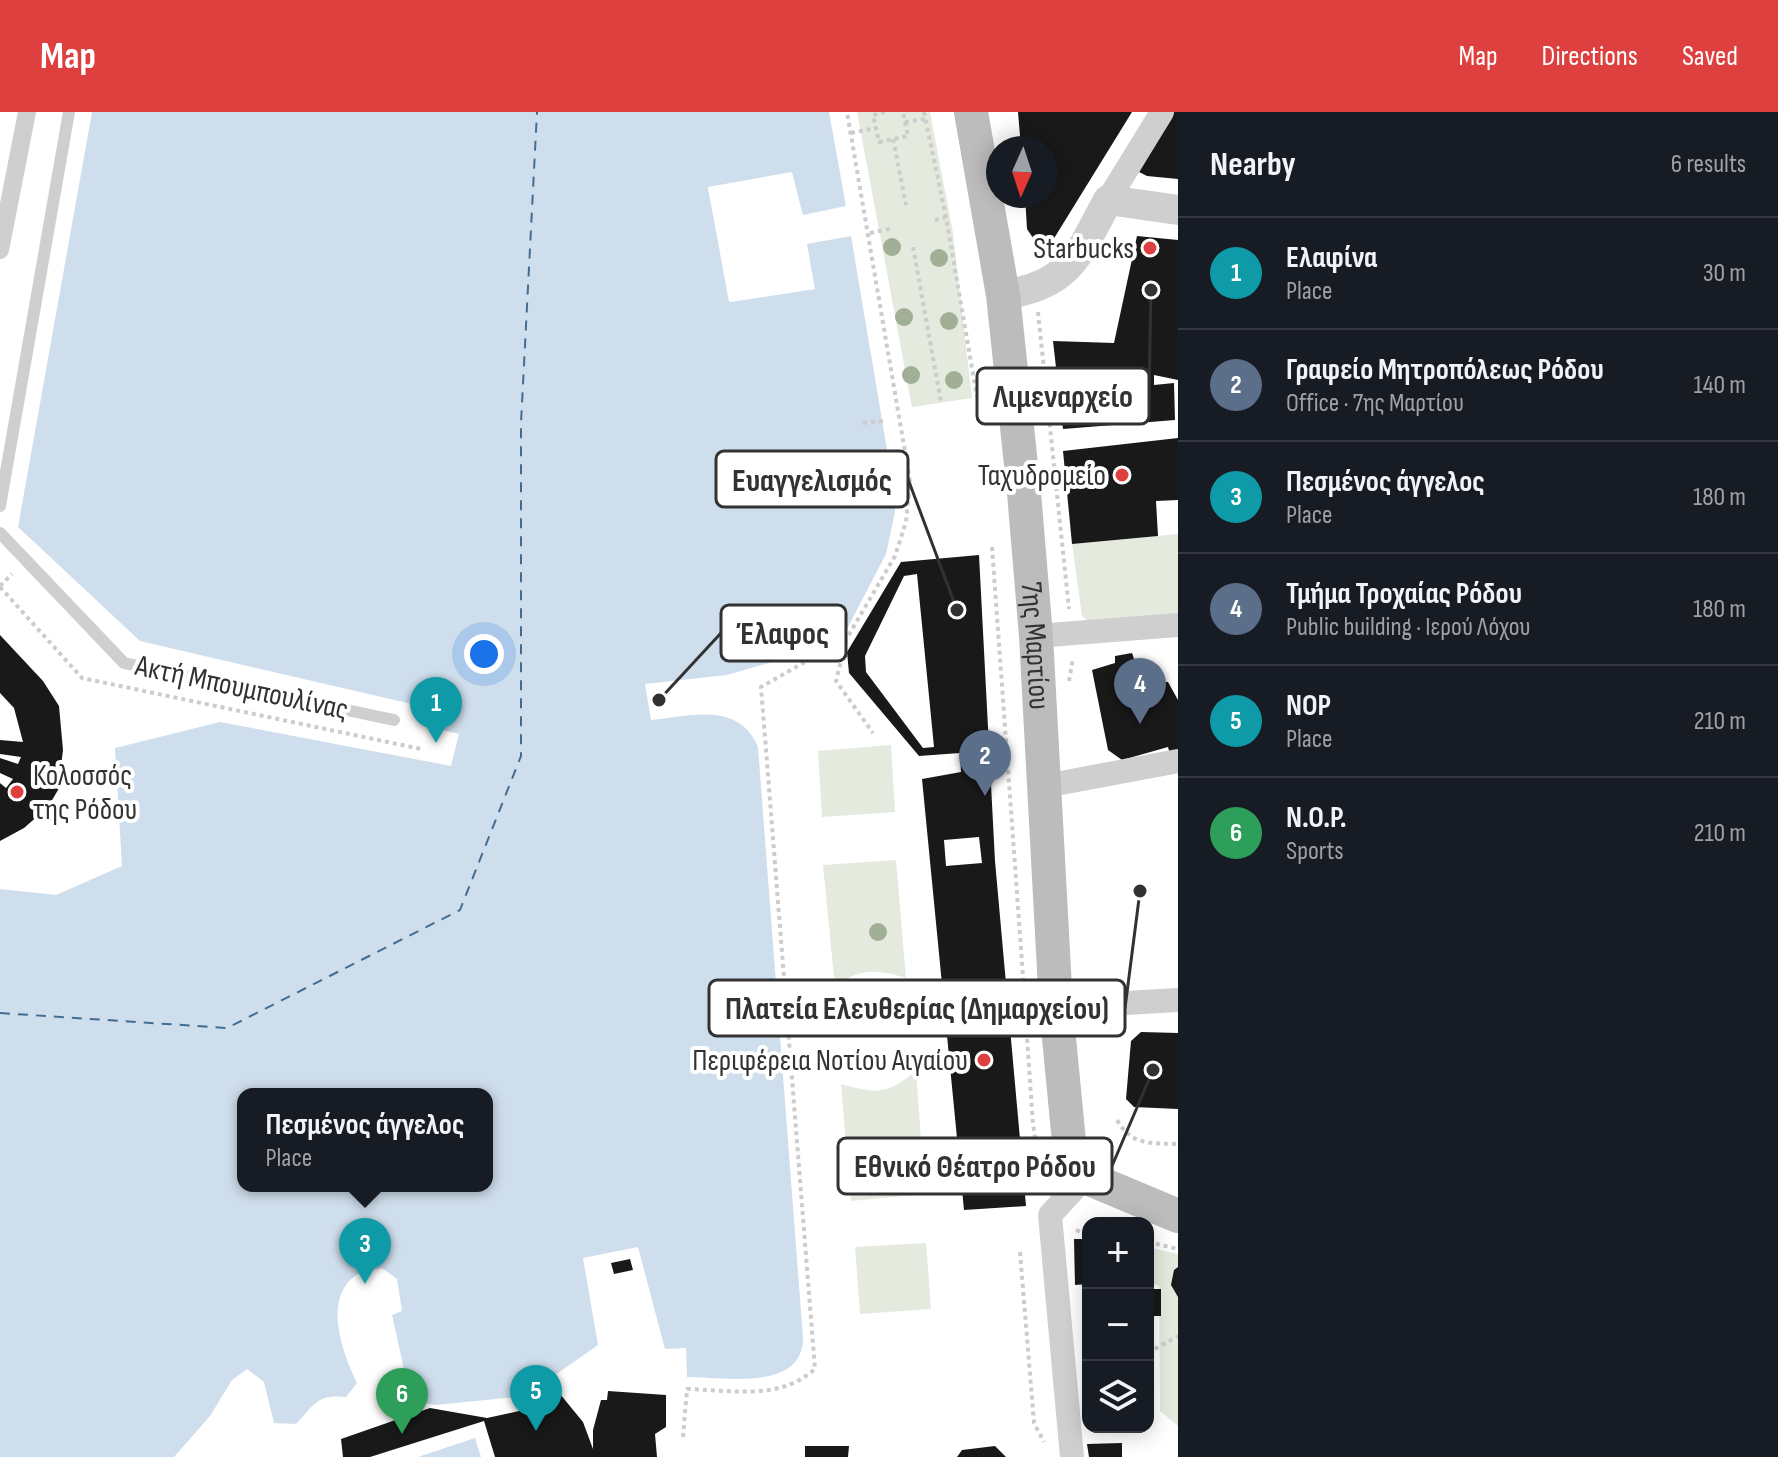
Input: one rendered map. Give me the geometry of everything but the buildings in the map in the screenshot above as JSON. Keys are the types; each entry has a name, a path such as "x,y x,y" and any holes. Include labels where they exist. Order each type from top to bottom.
{"main road":[{"name":"7ης Μαρτίου","path":"971,112 1003,295 1036,636 1045,786 1041,1010 1070,1152 1085,1177"},
{"path":"1085,1177 1178,1216"}],"street":[{"path":"0,250 27,112"},
{"path":"1003,295 1036,291 1062,274 1074,261 1162,112"},
{"path":"1108,200 1178,210"},
{"path":"1036,636 1178,625"},
{"path":"1045,786 1178,761"},
{"path":"1041,1010 1178,1000"},
{"path":"1072,1457 1050,1215 1085,1177"}],"lane":[{"path":"0,506 69,112"},
{"name":"Ακτή Μπουμπουλίνας","path":"0,533 124,663 394,720"}],"path":[{"path":"847,112 910,481 906,522 895,556 847,638 836,681 873,733"},
{"path":"885,112 873,115 879,142 908,136 903,112"},
{"path":"924,112 946,217 977,397"},
{"path":"905,122 925,119"},
{"path":"851,133 876,128"},
{"path":"893,139 906,205"},
{"path":"935,220 946,217"},
{"path":"870,233 893,228"},
{"path":"913,247 941,402"},
{"path":"863,423 883,421"},
{"path":"992,547 1024,997"},
{"path":"683,1437 687,1389 780,1391 798,1384 815,1369 761,687 847,638"},
{"path":"1041,1010 1033,1124 1043,1194"},
{"path":"1117,1120 1126,1135 1137,1143 1178,1144"},
{"path":"1154,1243 1178,1249"},
{"path":"1020,1252 1034,1423 1047,1447"},
{"path":"1154,1350 1178,1336"}],"shaded area":[{"path":"857,112 930,112 953,233 972,398 912,407"},
{"path":"1178,534 1178,625 1099,630 1082,616 1072,544"},
{"path":"891,745 895,812 822,817 818,751"},
{"path":"896,860 906,978 886,973 860,973 835,987 823,865"},
{"path":"916,1071 925,1194 851,1201 841,1084 864,1090 881,1090 897,1085"},
{"path":"926,1243 931,1309 860,1314 855,1247"},
{"path":"1154,1248 1178,1254 1178,1426 1160,1411 1159,1286 1154,1284"}],"water":[{"path":"92,112 829,112 846,206 803,215 792,173 708,188 730,302 814,289 807,244 851,236 894,491 895,512 886,554 847,629 800,654 727,675 645,684 651,720 697,715 726,717 750,732 758,747 803,1338 799,1355 790,1367 758,1378 687,1377 686,1348 665,1349 638,1247 583,1258 598,1345 525,1396 436,1405 411,1401 392,1315 402,1311 397,1279 382,1268 358,1274 347,1284 340,1297 338,1326 341,1342 357,1383 346,1397 329,1397 317,1402 296,1424 274,1423 264,1382 247,1369 232,1380 210,1416 174,1457 0,1457 0,889 56,895 122,866 115,748 220,722 451,766 459,734 426,726 429,708 140,641 18,527"},
{"path":"475,1438 481,1457 418,1457"}],"pier":[{"path":"792,172 803,219 799,216 789,177 712,190 733,297 810,285 803,244 806,240 815,289 729,302 708,187"}],"ferry route":[{"path":"0,1013 227,1028 460,910 521,756 521,423 537,112"}],"place":[{"name":"Starbucks","path":"1150,248"},
{"name":"Λιμεναρχείο","path":"1151,290"},
{"name":"Ταχυδρομείο","path":"1122,475"},
{"name":"Ευαγγελισμός","path":"957,610"},
{"name":"Έλαφος","path":"659,700"},
{"name":"Τμήμα Τροχαίας Ρόδου","path":"1140,724"},
{"name":"Ελαφίνα","path":"436,743"},
{"name":"Κολοσσός της Ρόδου","path":"17,792"},
{"name":"Γραφείο Μητροπόλεως Ρόδου","path":"985,796"},
{"name":"Πλατεία Ελευθερίας (Δημαρχείου)","path":"1140,891"},
{"name":"Περιφέρεια Νοτίου Αιγαίου","path":"984,1060"},
{"name":"Εθνικό Θέατρο Ρόδου","path":"1153,1070"},
{"name":"Πεσμένος άγγελος","path":"365,1284"},
{"name":"ΝΟΡ","path":"536,1431"},
{"name":"Ν.Ο.Ρ.","path":"402,1434"}]}
